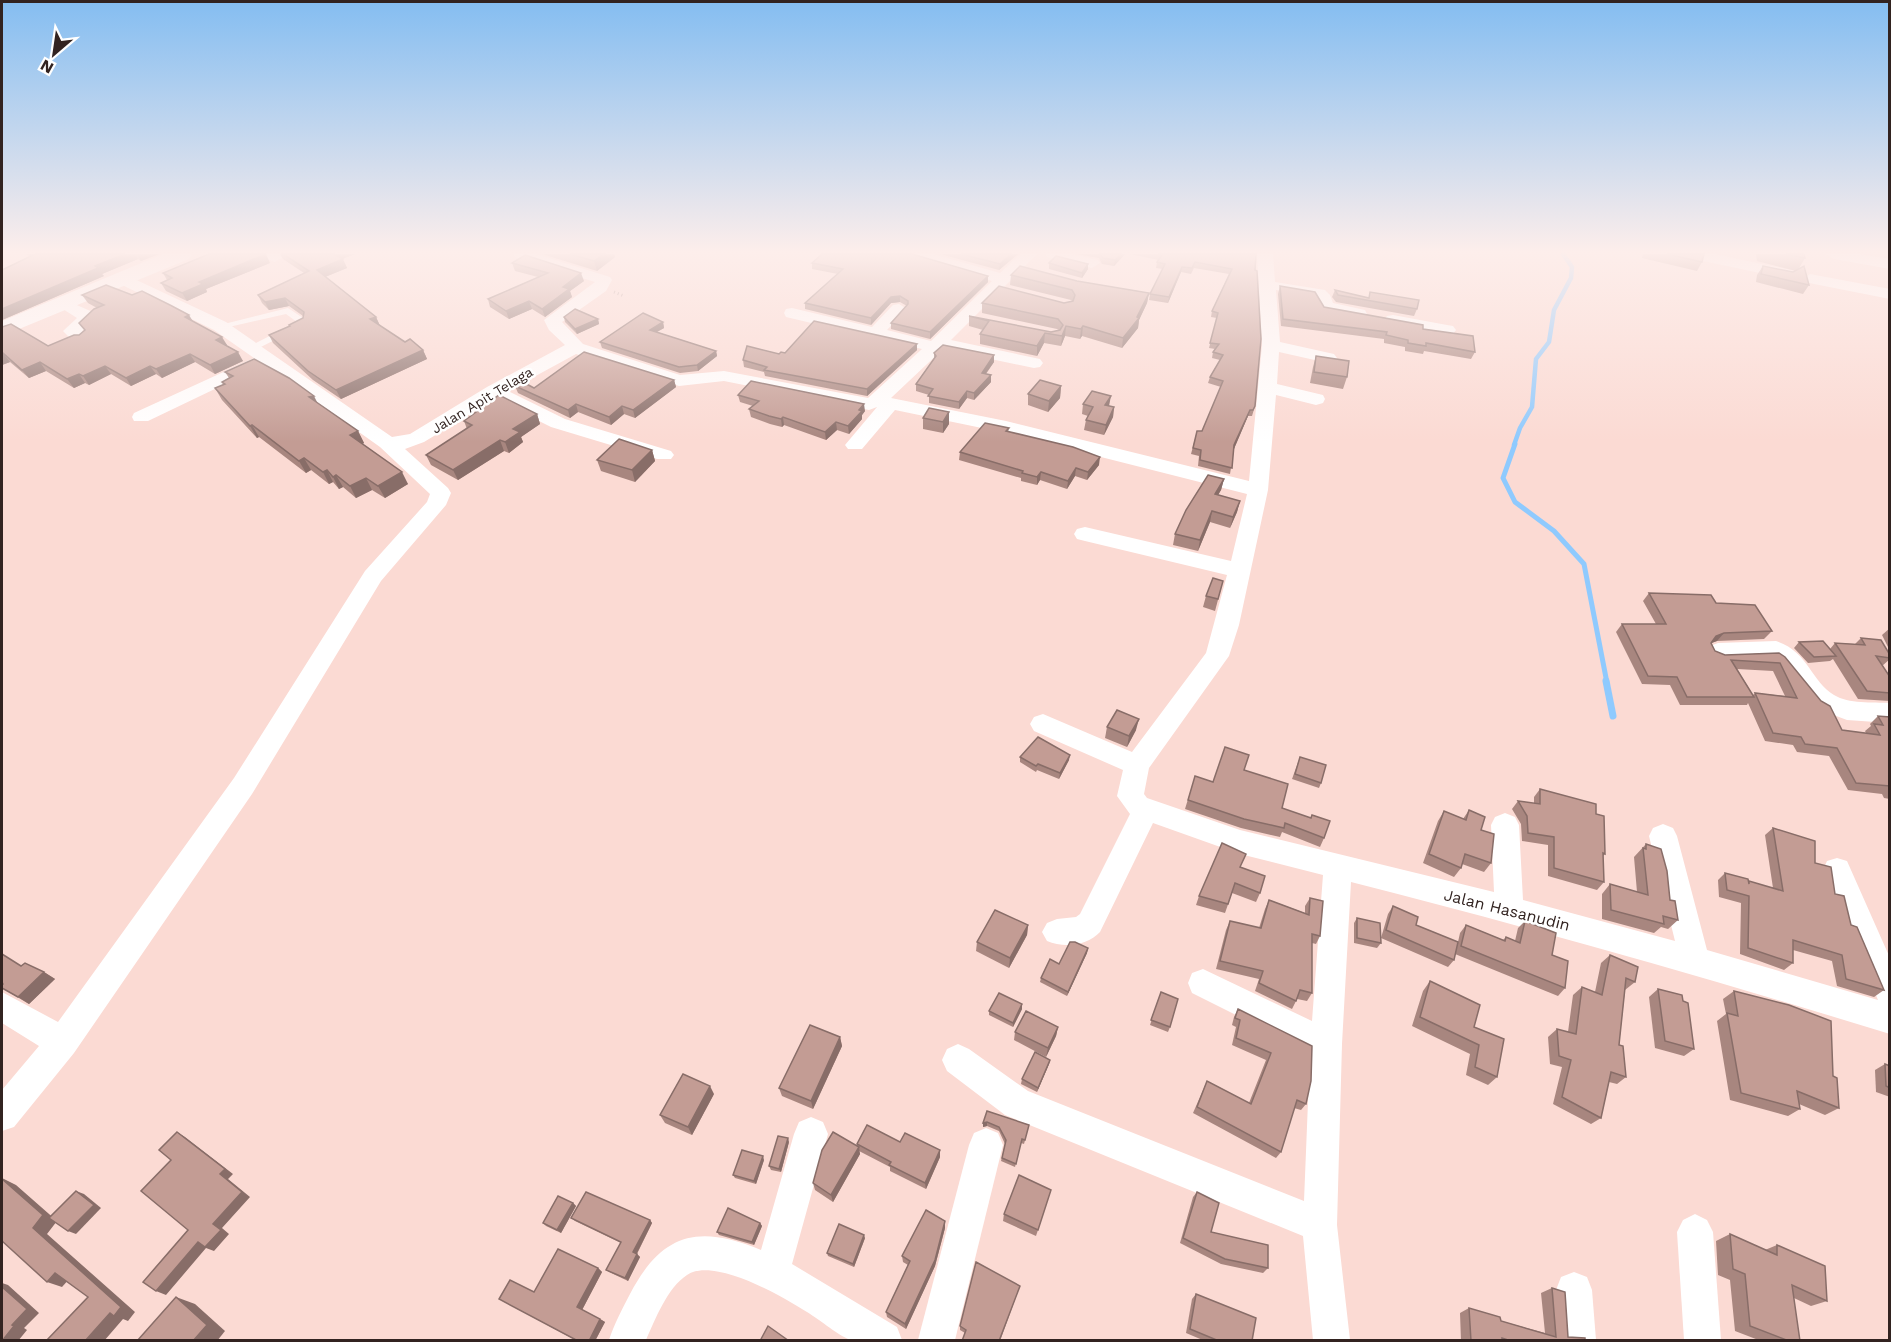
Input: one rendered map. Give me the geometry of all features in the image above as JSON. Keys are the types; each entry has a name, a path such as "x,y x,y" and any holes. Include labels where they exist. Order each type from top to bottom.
{"main road":[{"path":"2,329 32,317"}],"street":[{"path":"79,337 72,331 88,317"},
{"path":"2,1115 63,1042 243,786 373,576 436,505 441,493 387,443 345,412 220,326 200,317"},
{"path":"558,317 553,320 555,326 577,348 679,381 724,376 859,403 884,403 1006,428 1258,490"},
{"path":"807,317 875,333 1034,363"},
{"path":"875,333 891,317"},
{"path":"855,445 884,403 965,317 986,322"},
{"path":"1057,932 1083,930 1090,923 1138,802 1137,765 1217,656 1227,625 1258,490 1271,345 1269,317"},
{"path":"1375,317 1447,330"},
{"path":"1271,345 1328,358"},
{"name":"Jalan Apit Telaga","path":"387,443 399,444 417,438 568,349 577,348"},
{"path":"141,417 259,353"},
{"path":"1266,387 1316,399"},
{"path":"495,392 558,423 664,455"},
{"path":"1085,534 1238,570"},
{"path":"1718,651 1780,652 1787,657 1824,701 1847,710 1890,713"},
{"path":"1043,724 1137,765"},
{"name":"Jalan Hasanudin","path":"1138,802 1240,842 1509,909 1695,960 1890,1019"},
{"path":"1505,825 1509,909"},
{"path":"1663,836 1695,960"},
{"path":"1331,1341 1320,1225 1326,1044 1338,867"},
{"path":"1837,870 1890,994"},
{"path":"1203,983 1326,1044"},
{"path":"2,1007 63,1042"},
{"path":"958,1060 1017,1103 1320,1225"},
{"path":"772,1273 811,1134"},
{"path":"936,1341 986,1145"},
{"path":"1695,1232 1703,1341"},
{"path":"627,1341 662,1274 675,1261 704,1252 722,1253 772,1273 884,1341"},
{"path":"1574,1290 1578,1341"}],"lane":[{"path":"220,326 262,317"},
{"path":"259,353 303,322 296,317"}],"building":[{"path":"86,317 186,317 222,337 216,340 238,352 210,365 190,354 156,369 150,366 126,378 105,366 83,376 79,374 67,379 40,362 22,370 2,354 2,327 11,324 48,346 79,335 85,330 79,323"},
{"path":"376,317 370,319 405,342 410,339 423,350 336,390 308,371 269,335 303,318"},
{"path":"564,317 593,317 598,319 575,329"},
{"path":"638,317 651,317 663,322 650,330 716,351 697,365 679,367 600,342"},
{"path":"897,317 946,317 930,332 891,323"},
{"path":"972,317 1051,332 1060,330 1063,325 1058,319 1047,317 1139,318 1123,338 1083,326 1081,329 1066,326 1062,336 1045,333 1037,346 980,334 989,321"},
{"path":"1217,317 1260,317 1261,339 1255,406 1253,410 1250,410 1234,445 1232,468 1200,460 1201,450 1193,448 1197,431 1202,431 1223,381 1210,377 1223,355 1213,352 1219,344 1210,343"},
{"path":"1283,317 1377,317 1423,325 1423,329 1473,336 1475,352 1426,343 1426,346 1408,343 1408,340 1386,335 1387,332 1283,319"},
{"path":"814,321 917,344 867,389 764,370 767,367 743,360 747,346 779,354 785,353"},
{"path":"943,345 994,355 982,373 991,375 974,393 967,391 959,402 928,396 933,389 916,384 936,356 934,353"},
{"path":"584,352 674,380 633,410 622,406 609,417 576,404 568,410 515,386 521,381 534,388"},
{"path":"1316,356 1349,361 1347,377 1314,372"},
{"path":"254,359 289,378 314,396 309,397 358,431 350,435 402,472 378,486 366,478 350,486 336,475 333,477 327,470 323,472 304,458 299,461 252,425 250,426 215,388 225,384 222,382 233,376 225,372"},
{"path":"1040,380 1061,386 1049,401 1028,394"},
{"path":"751,381 864,404 859,410 862,411 848,426 836,422 825,432 783,417 781,419 749,409 759,401 738,395"},
{"path":"1092,391 1111,396 1105,405 1114,407 1106,425 1086,420 1093,407 1083,404"},
{"path":"499,395 537,414 513,429 520,432 505,442 500,440 453,470 426,455 472,425 464,421"},
{"path":"929,408 949,412 943,422 923,418"},
{"path":"985,423 1009,428 1006,431 1073,447 1100,457 1088,472 1076,468 1068,481 1041,472 1037,477 1022,473 1023,471 960,452"},
{"path":"619,439 652,450 632,470 597,460"},
{"path":"1208,475 1224,479 1215,494 1240,501 1233,517 1212,511 1200,540 1175,534 1186,510"},
{"path":"1213,578 1223,581 1218,599 1206,596"},
{"path":"1649,593 1711,595 1716,603 1755,605 1772,631 1724,633 1716,636 1711,643 1715,651 1725,655 1779,653 1785,657 1821,701 1830,706 1842,730 1880,735 1874,724 1883,725 1878,716 1890,717 1890,786 1856,783 1837,748 1805,744 1801,737 1773,733 1755,693 1797,698 1780,663 1731,660 1754,697 1687,697 1677,677 1648,676 1622,624 1666,624"},
{"path":"1861,638 1881,640 1890,655 1890,658 1876,656 1890,677 1890,693 1867,691 1835,643 1865,645"},
{"path":"1823,641 1836,656 1814,657 1799,642"},
{"path":"1117,710 1139,719 1129,736 1107,727"},
{"path":"1038,737 1070,755 1060,773 1038,764 1036,766 1020,757"},
{"path":"1225,747 1249,755 1244,770 1288,784 1282,808 1311,818 1312,815 1330,821 1324,838 1285,823 1284,828 1244,819 1188,800 1195,776 1213,782"},
{"path":"1300,757 1326,765 1321,783 1295,774"},
{"path":"1540,789 1596,804 1596,814 1604,816 1604,882 1554,868 1554,837 1528,833 1527,816 1518,801 1540,804"},
{"path":"1469,810 1485,817 1481,830 1494,834 1491,863 1465,854 1461,868 1429,854 1444,811 1466,820"},
{"path":"1773,828 1815,841 1815,863 1831,867 1835,894 1844,896 1851,925 1857,927 1884,990 1846,979 1842,955 1793,940 1793,963 1748,948 1749,896 1727,890 1725,873 1748,879 1749,884 1749,881 1783,891"},
{"path":"1222,843 1246,854 1240,867 1265,876 1260,893 1235,883 1228,904 1199,896"},
{"path":"1646,844 1661,849 1667,871 1670,900 1675,901 1678,920 1663,916 1664,924 1611,910 1610,884 1648,895 1643,848 1646,849"},
{"path":"1310,898 1323,901 1320,936 1312,934 1312,993 1300,990 1296,1001 1259,983 1263,971 1220,961 1230,921 1261,928 1269,900 1309,915"},
{"path":"1393,906 1418,917 1416,925 1458,942 1454,960 1386,930"},
{"path":"995,910 1028,925 1010,958 977,942"},
{"path":"1357,918 1380,923 1381,943 1357,938"},
{"path":"1525,921 1556,933 1552,955 1568,961 1565,988 1461,946 1466,925 1505,941 1506,937 1520,943"},
{"path":"1070,942 1088,948 1068,992 1041,978 1050,959 1059,964"},
{"path":"2,954 21,966 25,963 44,972 18,997 2,988"},
{"path":"1610,955 1638,967 1635,982 1626,978 1619,1045 1623,1046 1626,1077 1611,1072 1601,1118 1562,1097 1571,1060 1559,1056 1557,1029 1576,1034 1582,987 1602,995"},
{"path":"1430,981 1480,1005 1474,1027 1504,1039 1497,1077 1475,1067 1479,1045 1420,1017"},
{"path":"1658,989 1682,995 1683,1001 1688,1003 1694,1049 1665,1041"},
{"path":"1734,991 1789,1005 1831,1021 1833,1076 1837,1078 1839,1108 1797,1091 1800,1109 1741,1093 1727,1013 1738,1016"},
{"path":"1161,992 1178,999 1170,1027 1151,1020"},
{"path":"999,993 1022,1004 1013,1023 989,1011"},
{"path":"1238,1009 1312,1046 1311,1081 1306,1104 1297,1100 1281,1152 1197,1107 1207,1081 1251,1104 1271,1053 1236,1038 1240,1020 1235,1018"},
{"path":"1026,1011 1058,1027 1048,1048 1015,1032"},
{"path":"810,1025 840,1037 811,1101 779,1088"},
{"path":"1035,1052 1050,1060 1038,1088 1022,1079"},
{"path":"1885,1064 1890,1066 1890,1088 1886,1086"},
{"path":"683,1074 710,1086 688,1127 660,1115"},
{"path":"987,1111 1029,1125 1025,1140 1022,1139 1016,1164 1002,1158 1006,1140 999,1127 987,1122 983,1123"},
{"path":"867,1125 900,1142 905,1133 940,1150 925,1183 889,1165 891,1162 857,1144"},
{"path":"177,1132 225,1169 220,1174 242,1192 213,1224 221,1230 205,1247 198,1242 156,1291 143,1282 188,1230 141,1191 171,1160 159,1150"},
{"path":"833,1132 859,1147 831,1195 813,1183 822,1150"},
{"path":"778,1136 788,1138 779,1169 769,1166"},
{"path":"742,1150 763,1156 754,1181 733,1175"},
{"path":"1019,1175 1051,1190 1038,1230 1004,1214"},
{"path":"2,1179 43,1215 33,1228 121,1307 114,1316 110,1313 85,1341 46,1341 88,1297 55,1273 47,1282 2,1241"},
{"path":"76,1191 94,1205 68,1231 49,1218"},
{"path":"586,1192 650,1220 633,1252 637,1254 625,1278 606,1270 621,1242 571,1218"},
{"path":"1197,1192 1219,1203 1211,1232 1268,1245 1268,1268 1225,1259 1183,1238"},
{"path":"558,1196 573,1203 557,1230 543,1223"},
{"path":"728,1208 760,1223 752,1242 717,1232"},
{"path":"926,1210 945,1221 935,1260 905,1324 886,1312 910,1261 902,1256"},
{"path":"839,1224 864,1235 853,1264 827,1253"},
{"path":"1730,1234 1777,1255 1777,1245 1825,1266 1827,1301 1792,1285 1800,1341 1789,1341 1750,1326 1745,1274 1733,1269"},
{"path":"558,1249 598,1268 577,1307 600,1319 589,1341 578,1341 499,1299 510,1280 534,1292"},
{"path":"976,1262 1020,1286 999,1341 962,1341 966,1330 960,1326"},
{"path":"2,1287 27,1309 12,1325 14,1326 2,1341"},
{"path":"1552,1288 1565,1292 1568,1337 1585,1338 1585,1341 1511,1341 1502,1338 1502,1341 1471,1341 1469,1308 1500,1317 1501,1321 1556,1337"},
{"path":"1196,1294 1256,1318 1252,1341 1219,1341 1190,1329"},
{"path":"176,1297 207,1325 193,1341 137,1341"},
{"path":"768,1326 789,1341 760,1341"}],"waterway":[{"path":"1514,445 1520,428 1532,407 1536,359 1549,342 1553,317"},
{"path":"1515,444 1503,478 1515,502 1554,531 1584,564 1607,683"},
{"path":"1606,681 1613,716"}]}
